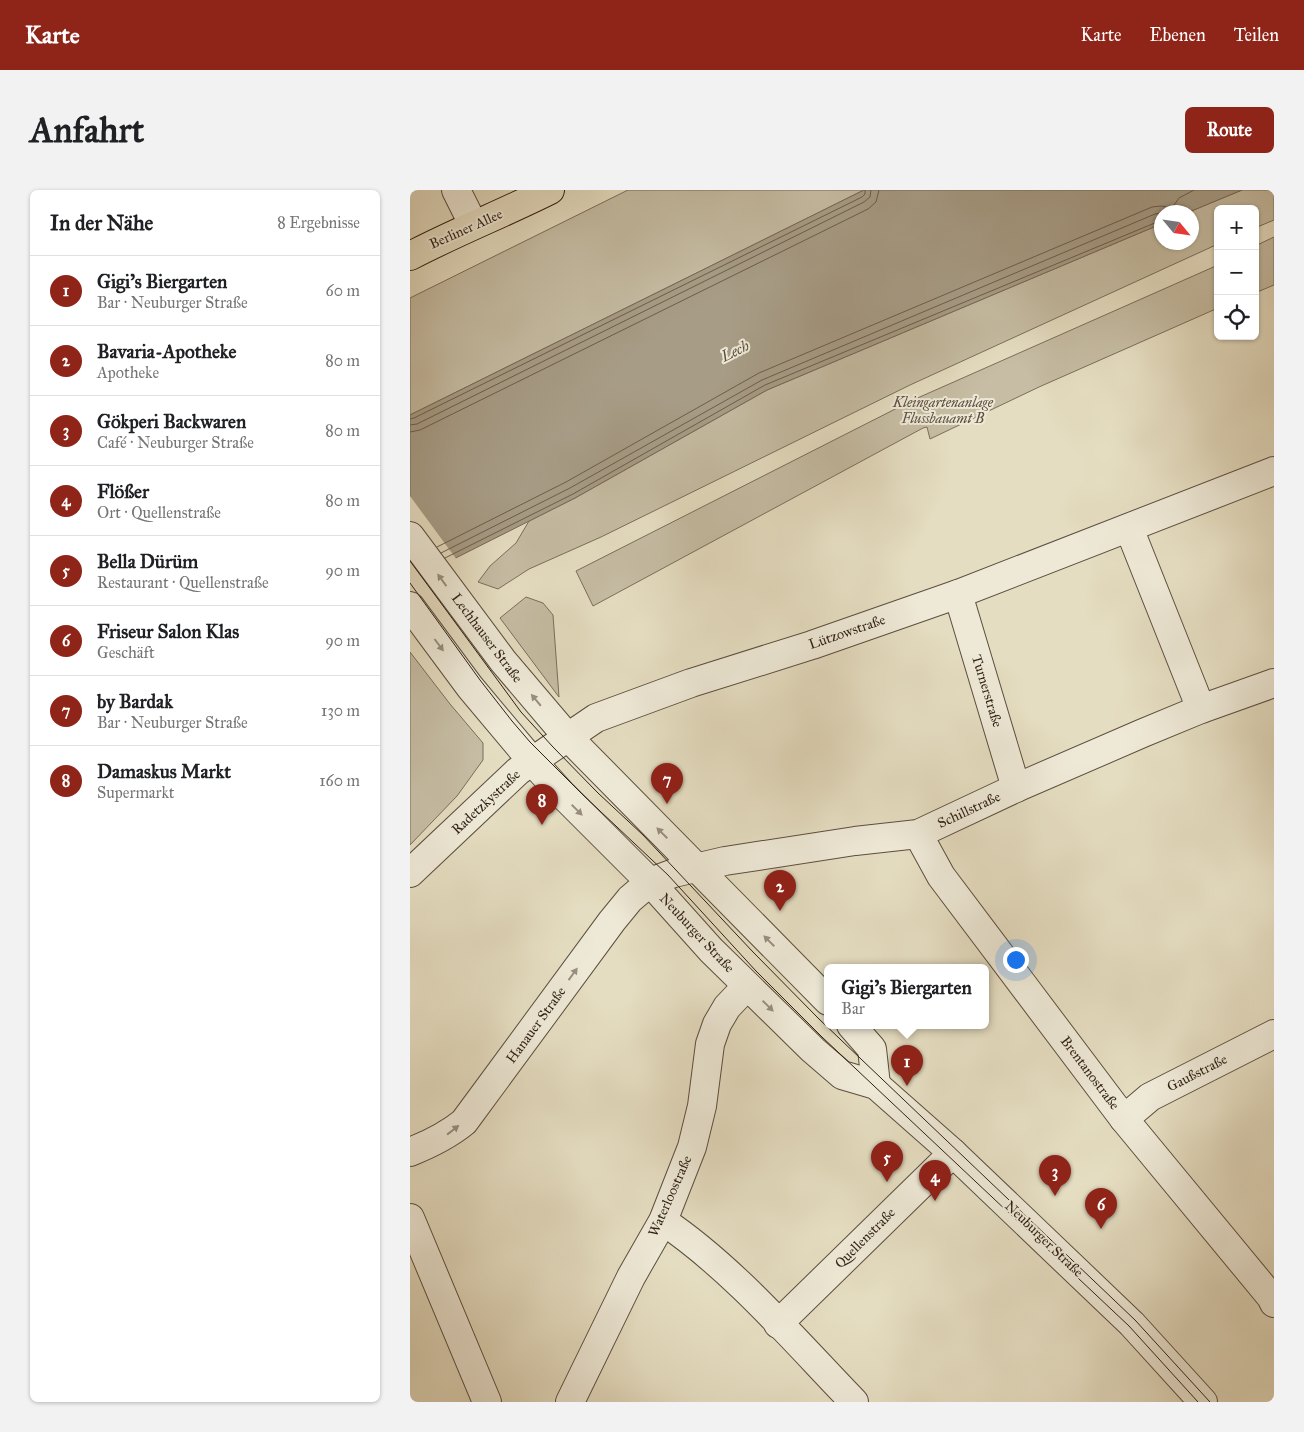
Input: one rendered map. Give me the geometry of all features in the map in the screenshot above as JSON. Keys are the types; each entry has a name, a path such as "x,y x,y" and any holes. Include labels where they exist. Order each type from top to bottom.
{"main road":[{"name":"Berliner Allee","path":"410,256 473,224 523,204 550,190"}],"street":[{"path":"456,190 473,224"},
{"name":"Lützowstraße","path":"568,737 596,718 682,686 812,645 958,594 1274,471"},
{"path":"1129,528 1201,709"},
{"name":"Lechhauser Straße","path":"410,536 502,661 568,737"},
{"name":"Turnerstraße","path":"958,594 1016,788"},
{"path":"410,606 470,687 532,762"},
{"name":"Schillstraße","path":"650,882 674,873 725,861 918,834 1016,788 1201,709 1274,683"},
{"path":"568,737 824,997"},
{"name":"Radetzkystraße","path":"410,873 510,778 568,737"},
{"name":"Neuburger Straße","path":"532,762 650,882 711,950 814,1050 842,1075 876,1085 953,1153 1132,1324 1203,1402"},
{"name":"Brentanostraße","path":"918,834 946,883 1124,1119 1274,1303"},
{"name":"Hanauer Straße","path":"410,1152 432,1144 450,1134 464,1122 612,921 630,899 650,882"},
{"name":"Waterloostraße","path":"570,1402 630,1277 662,1221 692,1147 702,1106 710,1044 717,1024 727,1007 747,986"},
{"path":"854,1029 872,1049 876,1085"},
{"name":"Gaußstraße","path":"1124,1119 1150,1098 1274,1034"},
{"name":"Quellenstraße","path":"778,1324 953,1153"},
{"path":"410,1218 487,1402"},
{"path":"662,1221 687,1238 728,1273 854,1402"}],"green space":[{"path":"628,190 864,190 410,415 410,298"},
{"path":"1242,190 1274,190 1274,220 1259,226 1259,205 1214,205 1214,246 910,385 601,537 529,569 498,589 478,582 490,566 516,543 529,521 575,498 767,390 1154,227 1154,250 1199,250 1199,208"},
{"path":"1274,237 1274,285 1259,291 1259,250 1259,244"},
{"name":"Kleingartenanlage Flussbauamt B","path":"1214,267 1214,310 1039,387 930,439 927,427 923,428 593,606 576,571 913,400"},
{"path":"526,597 543,603 553,615 559,697 500,618"},
{"path":"410,652 483,743 483,760 457,796 410,845"}],"water":[{"name":"Lech","path":"864,190 1242,190 1199,208 1199,205 1154,205 1154,227 767,390 575,498 410,581 410,415"}],"pier":[{"path":"410,496 457,560 410,584"}],"tram line":[{"path":"410,561 521,712 598,793 643,835 753,952 824,1024"},
{"path":"410,583 480,680 530,742 668,875 756,971 822,1037 1129,1326 1198,1402"},
{"path":"829,1029 1135,1320 1210,1402"}],"place":[{"name":"by Bardak","path":"667,804"},
{"name":"Damaskus Markt","path":"542,825"},
{"name":"Bavaria-Apotheke","path":"780,911"},
{"name":"Gigi's Biergarten","path":"907,1086"},
{"name":"Bella Dürüm","path":"887,1182"},
{"name":"Gökperi Backwaren","path":"1055,1196"},
{"name":"Flößer","path":"935,1201"},
{"name":"Friseur Salon Klas","path":"1101,1229"}]}
